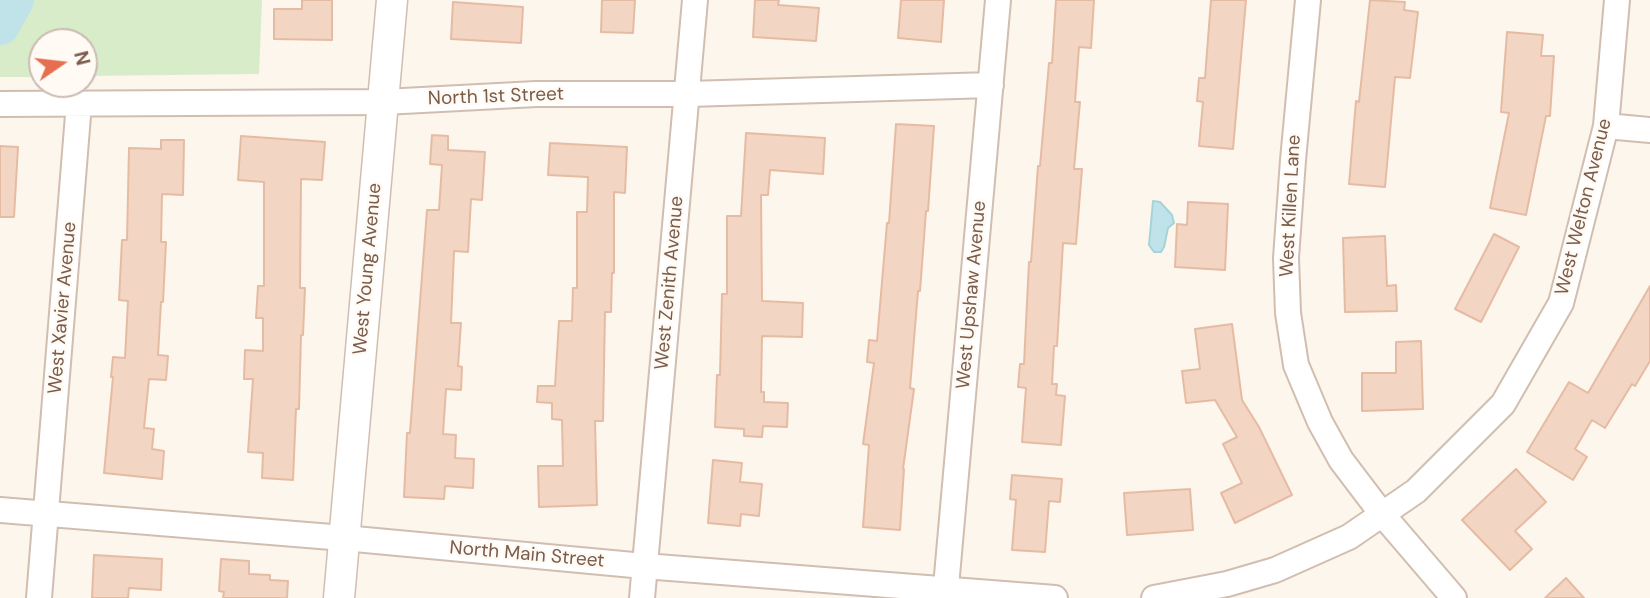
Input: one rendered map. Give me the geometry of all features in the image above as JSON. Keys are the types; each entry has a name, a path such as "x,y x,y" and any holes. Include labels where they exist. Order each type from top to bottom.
{"street":[{"name":"West Young Avenue","path":"339,598 392,0"},
{"name":"West Zenith Avenue","path":"642,598 695,0"},
{"name":"West Upshaw Avenue","path":"945,594 999,0"},
{"name":"West Killen Lane","path":"1308,0 1286,258 1288,313 1296,365 1320,422 1341,460 1382,514 1454,598"},
{"name":"West Welton Avenue","path":"1382,514 1416,491 1503,404 1561,303 1606,126 1617,0"},
{"name":"North 1st Street","path":"0,104 384,102 536,94 688,94 991,85"},
{"name":"West Xavier Avenue","path":"39,598 79,103"},
{"path":"1606,126 1650,130"},
{"name":"North Main Street","path":"0,510 344,538 945,594 1055,598"},
{"path":"1154,598 1227,584 1275,570 1349,537 1382,514"}],"green space":[{"path":"0,0 262,0 259,74 98,76 98,28 28,28 28,77 0,77"}],"water":[{"path":"1153,201 1160,202 1172,215 1174,223 1168,228 1161,252 1154,252 1149,245"}],"building":[{"path":"302,0 332,0 332,40 274,39 274,9 302,9"},
{"path":"602,0 635,0 633,33 601,32"},
{"path":"755,0 779,0 778,5 819,8 816,41 753,37"},
{"path":"901,0 944,0 941,42 898,38"},
{"path":"1056,0 1094,0 1091,48 1079,47 1075,102 1080,102 1074,169 1082,169 1076,244 1063,243 1057,346 1054,346 1052,384 1057,384 1056,395 1065,396 1061,445 1022,442 1026,388 1018,387 1020,364 1024,364 1029,262 1049,63 1052,63"},
{"path":"1211,0 1246,0 1233,149 1199,146 1203,102 1197,101 1199,78 1205,78"},
{"path":"1370,0 1405,2 1404,10 1418,12 1410,78 1395,77 1385,187 1349,184 1356,101 1359,102"},
{"path":"453,2 523,7 521,43 451,39"},
{"path":"1507,32 1543,35 1541,56 1554,56 1550,116 1546,116 1526,215 1490,208 1509,113 1501,112"},
{"path":"896,124 934,126 910,388 914,389 903,469 900,530 863,527 869,445 863,444 874,363 867,362 869,340 877,341"},
{"path":"746,133 825,138 823,174 770,170 768,195 761,195 762,301 803,303 802,337 762,336 761,392 764,392 764,402 788,403 787,427 763,426 762,437 744,436 744,429 715,427 717,375 720,375 722,294 727,294 727,216 741,216"},
{"path":"432,135 448,136 448,150 485,152 482,200 471,199 468,252 454,251 451,323 461,323 458,366 462,367 461,390 446,389 443,434 456,435 455,458 474,459 473,488 445,486 444,499 404,497 407,433 410,433 427,210 439,210 442,165 430,164"},
{"path":"241,136 325,142 322,180 301,179 300,288 305,288 293,480 262,478 263,453 248,452 253,379 244,379 245,350 263,351 263,318 256,318 258,286 264,286 264,182 238,180"},
{"path":"161,140 184,140 183,195 162,194 161,242 166,242 158,355 168,356 166,380 149,379 144,428 154,429 152,449 164,451 162,479 104,473 113,357 125,358 128,301 119,300 122,240 127,240 129,148 161,149"},
{"path":"550,143 627,147 625,193 614,192 614,273 611,312 605,312 603,421 595,421 597,505 539,507 538,466 563,466 562,420 552,419 552,403 537,402 538,386 555,386 559,321 572,321 573,288 577,288 577,212 587,212 588,177 548,175"},
{"path":"0,146 18,147 14,217 0,217"},
{"path":"1188,202 1228,204 1225,270 1175,267 1177,224 1187,225"},
{"path":"1494,234 1519,247 1481,322 1455,309"},
{"path":"1385,236 1387,286 1396,285 1397,311 1345,312 1343,238"},
{"path":"1650,286 1650,361 1635,386 1632,384 1605,428 1592,420 1575,449 1587,457 1573,480 1527,452 1569,382 1588,393"},
{"path":"1232,324 1242,400 1259,427 1292,495 1235,523 1221,493 1242,483 1223,444 1237,437 1215,400 1186,403 1182,371 1200,369 1195,329"},
{"path":"1421,341 1423,409 1362,411 1362,373 1396,373 1396,342"},
{"path":"713,460 742,463 740,482 762,484 759,516 741,514 740,526 708,523"},
{"path":"1516,469 1546,502 1515,531 1532,549 1510,570 1462,520"},
{"path":"1012,475 1062,479 1060,502 1049,501 1045,552 1012,550 1016,500 1010,499"},
{"path":"1190,489 1193,530 1127,535 1124,493"},
{"path":"94,555 162,559 161,590 129,588 128,598 92,598"},
{"path":"221,559 249,561 249,574 270,575 270,580 288,581 287,598 223,598 224,592 219,591"},
{"path":"1566,578 1584,598 1545,598"}],"waterway":[{"path":"0,25 14,0"}]}
